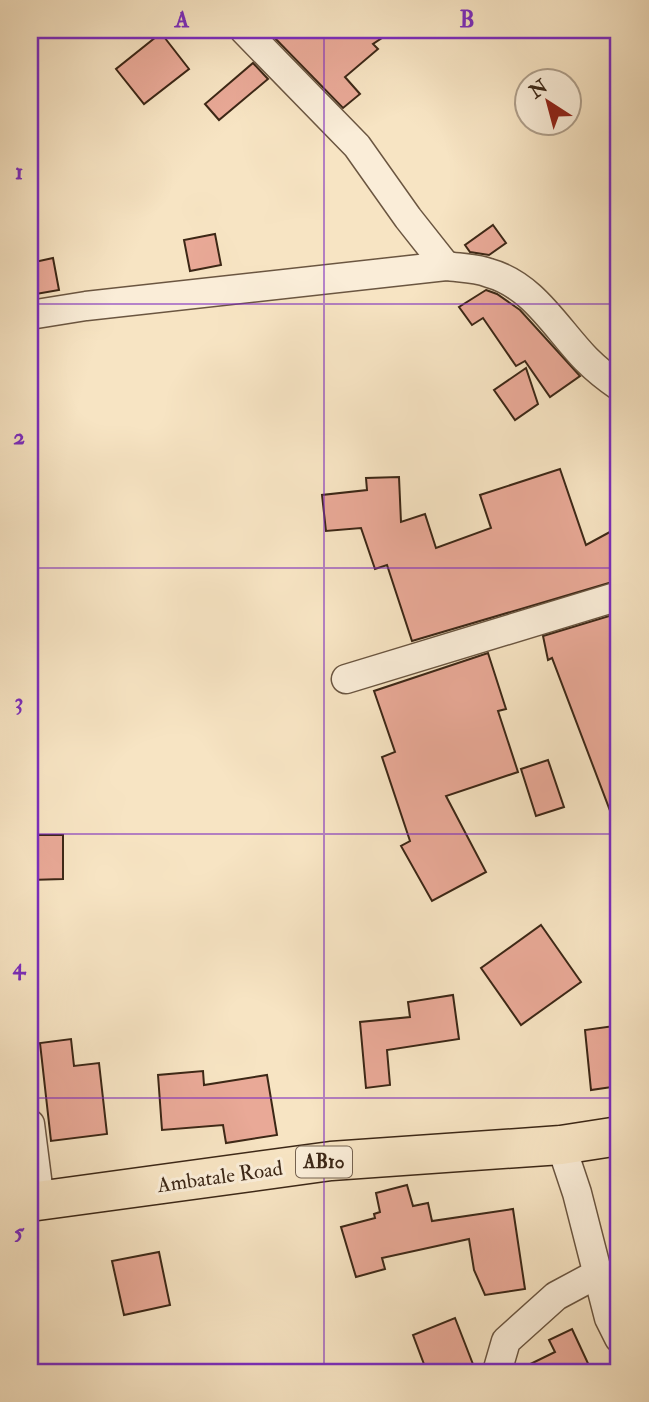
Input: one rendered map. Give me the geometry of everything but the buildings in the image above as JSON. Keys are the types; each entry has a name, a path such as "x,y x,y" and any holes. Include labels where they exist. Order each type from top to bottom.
{"main road":[{"name":"Ambatale Road","path":"35,1202 331,1161 561,1145 619,1136"}],"street":[{"path":"244,30 357,146 446,266"},
{"path":"30,315 86,306 446,266 489,272 509,281 542,308 587,360 619,386"},
{"path":"346,679 619,596"},
{"path":"30,1124 35,1202"},
{"path":"561,1145 577,1193 609,1318 619,1338"},
{"path":"497,1372 506,1341 556,1296 597,1274"}]}
